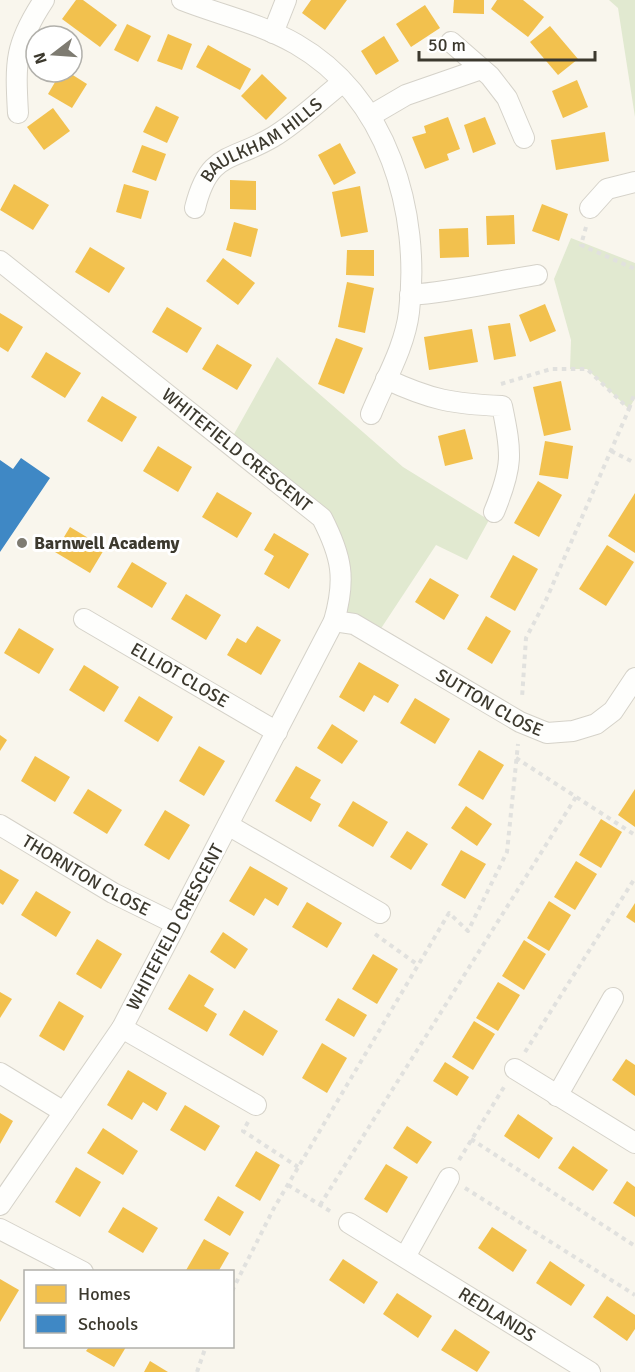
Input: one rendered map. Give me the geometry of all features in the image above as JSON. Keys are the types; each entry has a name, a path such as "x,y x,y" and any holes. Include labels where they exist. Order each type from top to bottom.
{"street":[{"path":"18,113 16,76 18,48 28,25 44,0"},
{"path":"182,0 249,21 305,50 331,69 364,104 388,150 402,195 411,247 409,314 371,414"},
{"path":"273,33 286,0"},
{"path":"452,42 507,98 524,138"},
{"path":"370,116 406,95 481,69"},
{"name":"BAULKHAM HILLS","path":"195,208 201,182 220,161 272,138 343,82"},
{"path":"590,208 607,189 635,182"},
{"name":"WHITEFIELD CRESCENT","path":"0,261 322,518 335,543 342,570 340,598 334,621 122,1028 0,1204"},
{"path":"410,295 452,292 537,275"},
{"path":"386,379 417,394 453,404 502,406 512,451 508,479 494,512"},
{"name":"ELLIOT CLOSE","path":"84,620 277,732"},
{"name":"SUTTON CLOSE","path":"334,621 354,624 520,722 547,733 573,731 596,724 613,711 635,678"},
{"name":"THORNTON CLOSE","path":"0,825 113,892 176,924"},
{"name":"WHITEFIELD CRESCENT","path":"228,825 380,913"},
{"path":"557,1096 613,998"},
{"name":"WHITEFIELD CRESCENT","path":"122,1028 256,1105"},
{"path":"515,1069 635,1143"},
{"path":"0,1073 64,1112"},
{"path":"405,1257 449,1178"},
{"name":"REDLANDS","path":"349,1223 590,1372"},
{"path":"0,1228 79,1270"}],"path":[{"path":"590,208 581,245 635,268"},
{"path":"499,385 551,369 587,369 629,409"},
{"path":"234,1287 298,1167 449,913 468,931 507,852 526,638 546,600 635,392"},
{"path":"611,452 635,463"},
{"path":"516,758 635,835"},
{"path":"320,1205 576,797"},
{"path":"635,878 471,1139 635,1246"},
{"path":"380,913 372,932 418,965"},
{"path":"256,1105 243,1131 298,1167"},
{"path":"449,1178 635,1294"},
{"path":"288,1185 349,1223"},
{"path":"196,1372 206,1348"}],"green space":[{"path":"609,0 635,0 635,117 618,8"},
{"path":"571,238 635,263 635,398 629,409 587,369 570,369 571,340 554,279"},
{"path":"277,357 403,467 489,520 467,560 436,545 376,636 334,621 335,543 229,443"}],"building: Homes":[{"path":"76,0 83,0 117,25 100,47 84,35 84,24 69,24 62,19"},
{"path":"311,0 347,0 325,30 302,13"},
{"path":"454,0 484,0 484,14 453,13"},
{"path":"497,0 523,0 544,17 528,37 491,9"},
{"path":"425,5 440,28 411,47 396,24"},
{"path":"127,24 151,36 138,62 114,50"},
{"path":"550,26 578,59 558,75 530,42"},
{"path":"168,34 192,44 182,70 157,61"},
{"path":"384,36 399,61 376,75 361,51"},
{"path":"208,45 251,69 240,90 196,67"},
{"path":"262,74 287,98 266,120 241,96"},
{"path":"577,80 588,107 563,118 552,91"},
{"path":"84,82 87,84 72,108 48,94 54,84 84,84"},
{"path":"156,106 179,117 167,143 143,132"},
{"path":"53,108 70,131 44,150 27,127"},
{"path":"448,117 460,149 447,154 449,160 425,169 412,137 426,133 424,126"},
{"path":"485,117 496,144 473,153 464,125"},
{"path":"605,132 609,161 556,170 551,140"},
{"path":"340,143 356,173 334,185 318,155"},
{"path":"142,145 166,154 156,181 132,172"},
{"path":"230,180 256,181 256,210 230,209"},
{"path":"14,184 49,205 33,230 0,210"},
{"path":"124,184 149,191 141,219 116,212"},
{"path":"360,186 368,232 341,237 332,192"},
{"path":"542,204 568,214 559,241 532,231"},
{"path":"514,215 515,244 487,245 486,216"},
{"path":"234,222 258,229 251,257 226,250"},
{"path":"468,228 469,257 440,258 439,229"},
{"path":"90,247 125,268 109,293 75,272"},
{"path":"347,250 374,250 374,276 346,275"},
{"path":"223,258 255,283 238,305 206,281"},
{"path":"347,282 374,288 365,333 338,327"},
{"path":"545,304 556,331 530,342 519,315"},
{"path":"167,307 202,328 187,353 152,332"},
{"path":"0,313 23,327 8,352 0,347"},
{"path":"510,323 516,356 494,360 488,326"},
{"path":"472,329 478,362 429,370 424,337"},
{"path":"336,338 363,348 344,394 318,384"},
{"path":"217,344 252,365 237,390 202,369"},
{"path":"46,352 81,373 65,398 31,377"},
{"path":"561,381 571,430 544,436 533,387"},
{"path":"102,396 137,417 122,442 87,421"},
{"path":"465,429 473,459 445,466 438,436"},
{"path":"545,441 573,446 568,479 539,475"},
{"path":"158,446 192,467 178,492 143,471"},
{"path":"538,481 562,495 539,537 514,523"},
{"path":"217,492 252,513 237,538 202,517"},
{"path":"635,493 635,553 608,536"},
{"path":"70,527 105,548 90,573 55,552"},
{"path":"274,533 309,554 289,589 264,574 274,556 264,550"},
{"path":"607,545 634,562 606,606 579,589"},
{"path":"513,555 538,569 515,611 490,597"},
{"path":"132,562 167,583 152,608 117,587"},
{"path":"430,578 459,595 444,620 415,602"},
{"path":"186,594 221,615 206,640 171,619"},
{"path":"486,616 511,631 492,664 467,649"},
{"path":"257,626 281,640 261,675 227,655 237,638 246,643"},
{"path":"19,628 54,649 39,674 4,653"},
{"path":"359,662 399,685 388,703 374,695 364,712 339,697"},
{"path":"84,665 119,687 104,712 69,690"},
{"path":"139,696 173,717 158,742 124,721"},
{"path":"415,698 450,719 435,744 400,723"},
{"path":"332,724 358,741 342,764 317,748"},
{"path":"0,735 7,740 0,751"},
{"path":"199,746 225,761 204,796 179,781"},
{"path":"479,750 504,765 483,800 458,785"},
{"path":"35,756 70,777 55,802 21,781"},
{"path":"296,766 321,780 310,798 321,804 311,822 275,801"},
{"path":"88,789 122,810 107,834 73,813"},
{"path":"635,789 635,827 618,815"},
{"path":"353,801 388,822 373,847 338,826"},
{"path":"466,806 492,824 477,846 451,828"},
{"path":"165,810 190,825 169,860 144,845"},
{"path":"601,819 622,832 601,868 579,855"},
{"path":"407,831 428,844 411,870 390,857"},
{"path":"461,850 486,864 465,899 441,885"},
{"path":"576,861 597,874 575,910 554,897"},
{"path":"250,866 288,888 278,906 265,898 254,916 229,901"},
{"path":"0,869 19,880 3,905 0,903"},
{"path":"36,891 71,912 56,937 21,915"},
{"path":"549,901 571,915 549,951 527,938"},
{"path":"307,902 342,923 327,948 292,927"},
{"path":"635,903 635,923 626,917"},
{"path":"223,932 248,949 235,969 210,952"},
{"path":"97,939 122,954 101,989 76,974"},
{"path":"524,940 546,954 524,990 502,976"},
{"path":"373,954 398,969 377,1004 352,989"},
{"path":"189,974 214,989 204,1006 217,1014 207,1032 168,1009"},
{"path":"498,982 520,995 498,1031 476,1018"},
{"path":"0,992 12,999 0,1018"},
{"path":"338,998 367,1015 354,1037 325,1020"},
{"path":"59,1001 84,1016 64,1051 39,1036"},
{"path":"244,1010 278,1031 263,1056 229,1035"},
{"path":"474,1021 495,1034 473,1070 452,1057"},
{"path":"322,1043 347,1058 327,1093 302,1078"},
{"path":"626,1059 635,1065 635,1096 612,1080"},
{"path":"445,1062 469,1077 457,1096 433,1081"},
{"path":"128,1070 167,1093 157,1111 143,1102 132,1120 107,1105"},
{"path":"185,1105 220,1126 205,1151 170,1130"},
{"path":"0,1113 13,1121 0,1144"},
{"path":"518,1114 553,1138 539,1159 504,1136"},
{"path":"407,1126 432,1142 417,1164 393,1148"},
{"path":"103,1128 138,1151 123,1175 87,1153"},
{"path":"573,1146 608,1170 593,1191 558,1168"},
{"path":"256,1151 280,1165 260,1201 235,1186"},
{"path":"386,1164 408,1177 387,1213 364,1199"},
{"path":"76,1167 101,1182 80,1217 55,1202"},
{"path":"627,1181 635,1187 635,1217 613,1203"},
{"path":"218,1196 244,1212 230,1236 204,1220"},
{"path":"123,1207 158,1228 143,1253 108,1232"},
{"path":"492,1227 527,1250 513,1272 478,1248"},
{"path":"204,1239 229,1253 219,1270 186,1270"},
{"path":"343,1259 378,1282 364,1304 329,1280"},
{"path":"550,1261 585,1285 571,1306 536,1283"},
{"path":"0,1279 19,1290 0,1322"},
{"path":"397,1293 432,1316 418,1338 383,1314"},
{"path":"607,1296 635,1315 635,1329 627,1341 593,1317"},
{"path":"455,1329 490,1352 477,1372 441,1350"},
{"path":"88,1348 125,1348 114,1367 86,1351"},
{"path":"150,1361 168,1372 144,1372"}],"building: Schools":[{"path":"21,458 50,478 0,552 0,460 13,469"}],"place":[{"name":"Barnwell Academy","path":"22,543"}]}
